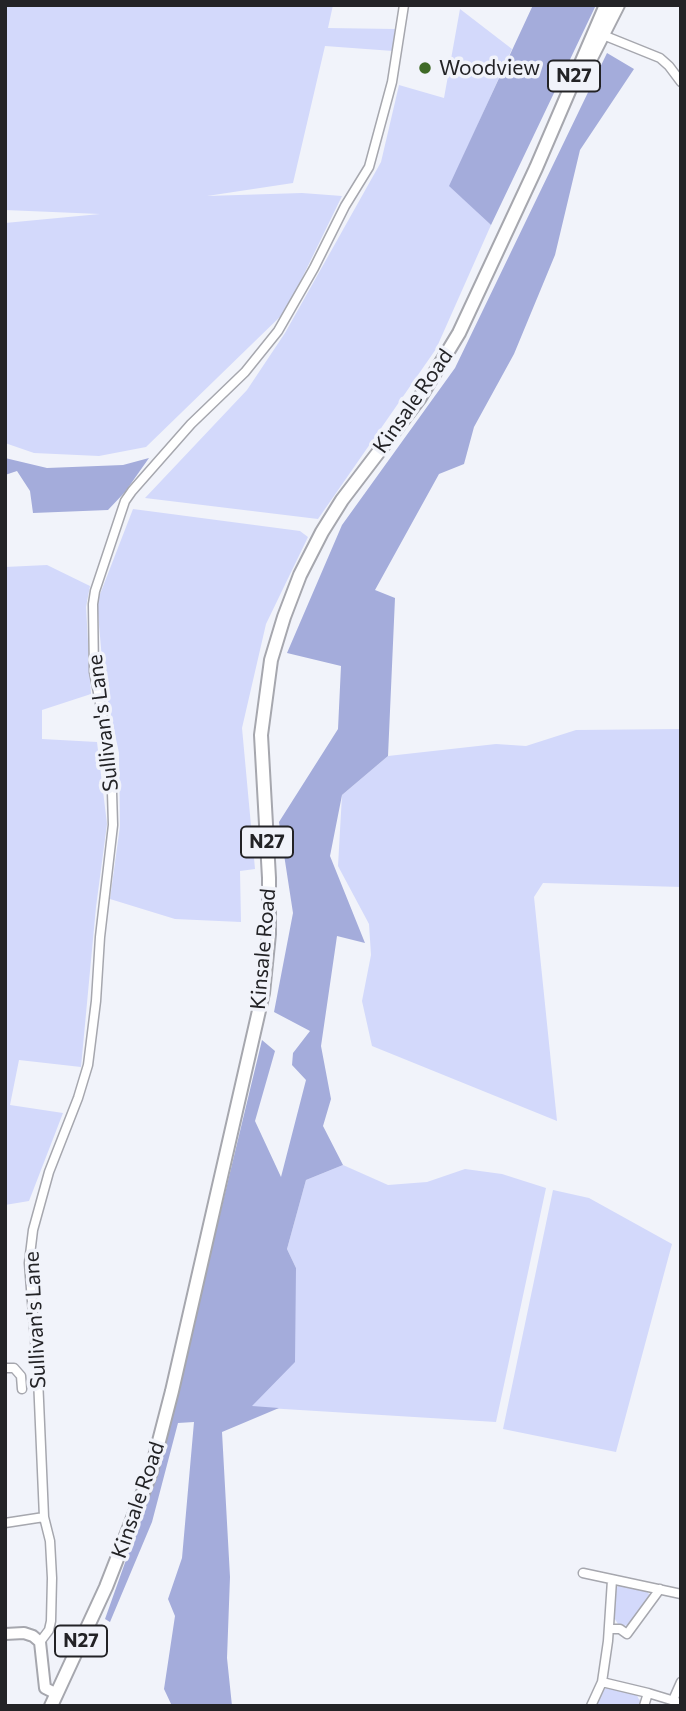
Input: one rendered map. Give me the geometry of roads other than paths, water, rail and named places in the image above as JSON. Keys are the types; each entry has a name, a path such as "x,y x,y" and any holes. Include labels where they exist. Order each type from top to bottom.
{"highway":[{"name":"Kinsale Road","path":"54,1700 111,1576 151,1472 263,993 269,934 269,878 261,735 271,660 284,617 300,575 325,527 342,500 419,398 459,333 545,148 606,5"},
{"name":"Kinsale Road","path":"545,148 618,5"}],"main road":[{"path":"5,1634 24,1633 40,1642 45,1688 54,1700"}],"street":[{"name":"Sullivan's Lane","path":"40,1642 49,1630 51,1621 52,1578 50,1541 44,1517 38,1378 29,1263 33,1230 49,1172 88,1065 96,1001 100,937 113,825 111,759 94,672 95,591 124,505 132,491 191,424 245,372 278,331 369,167 392,82 404,5"},
{"path":"603,36 660,58 681,82"},
{"path":"5,1368 14,1368 21,1376 22,1389"},
{"path":"5,1523 44,1517"},
{"path":"583,1573 681,1594"},
{"path":"591,1706 601,1682 609,1629 612,1580"},
{"path":"609,1629 620,1629 626,1634 660,1589"},
{"path":"601,1682 677,1702 681,1682"},
{"path":"644,1706 648,1693"}],"place":[{"name":"Woodview","path":"425,68"}]}
